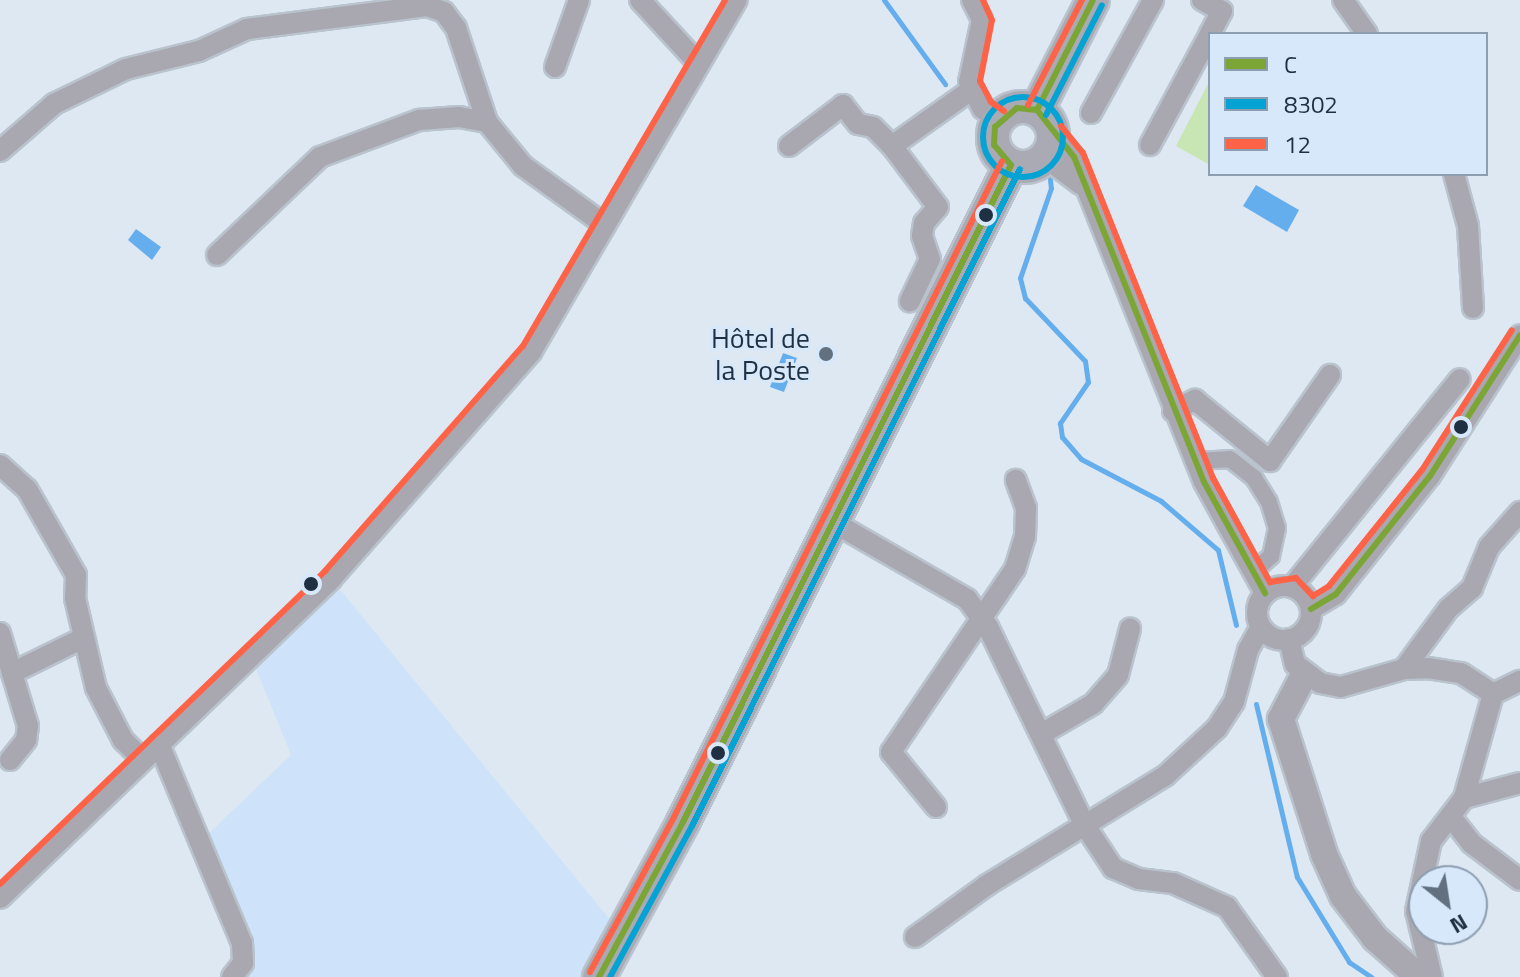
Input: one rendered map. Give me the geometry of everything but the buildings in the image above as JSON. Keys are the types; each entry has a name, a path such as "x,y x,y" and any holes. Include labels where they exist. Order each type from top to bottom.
{"main road":[{"path":"1045,129 1017,108 999,119 994,145 1011,165 1030,167 1045,129 1093,0"},
{"path":"599,977 676,835 1011,165"}],"street":[{"path":"555,67 579,0"},
{"path":"640,0 698,63"},
{"path":"0,898 332,578 531,352 737,0"},
{"path":"972,0 982,20 971,90 983,109 999,119"},
{"path":"1110,0 1045,129 1065,167 1090,196 1195,461 1265,593"},
{"path":"1091,113 1153,0"},
{"path":"1202,0 1229,4 1211,32"},
{"path":"1343,0 1366,32"},
{"path":"0,151 54,104 126,69 199,51 247,29 427,6 444,12 456,28 487,122 523,166 605,225"},
{"path":"1150,145 1208,38"},
{"path":"892,146 971,90"},
{"path":"789,146 843,105 858,124 873,127 892,146 938,207 924,223 922,236 930,259 910,301"},
{"path":"217,255 320,157 419,120 459,117 487,122"},
{"path":"1455,176 1468,226 1473,308"},
{"path":"1261,627 1273,638 1289,639 1306,628 1311,609 1336,594 1430,476 1520,335"},
{"path":"1173,411 1195,400 1270,461 1330,375"},
{"path":"915,937 1084,824 1165,776 1217,728 1234,702 1261,627 1257,606 1265,593 1292,587 1460,379"},
{"path":"1195,461 1230,459 1254,478 1269,502 1277,528 1271,556 1253,572"},
{"path":"0,465 27,489 76,575 83,638 96,688 123,740 143,760"},
{"path":"936,807 891,752 1015,569 1025,537 1026,508 1016,480"},
{"path":"1404,669 1448,609 1472,588 1489,547 1520,512"},
{"path":"833,522 967,599 982,619 1043,733 1084,824 1113,868 1139,879 1173,883 1227,907 1277,977"},
{"path":"1292,587 1311,609"},
{"path":"1043,733 1093,704 1118,675 1130,629"},
{"path":"0,633 28,726 26,740 10,760"},
{"path":"12,673 83,638"},
{"path":"1289,639 1304,675 1341,687 1404,669 1461,673 1493,694"},
{"path":"1304,675 1281,719 1324,854 1343,896 1375,938 1419,977"},
{"path":"1432,977 1416,911 1431,841 1464,798 1493,694 1520,681"},
{"path":"159,744 242,943 243,963 232,977"},
{"path":"1464,798 1520,783"},
{"path":"1451,817 1471,843 1520,880"}],"shaded area":[{"path":"338,587 611,921 582,977 247,977 255,963 208,834 291,755 255,666"}],"green space":[{"path":"1208,84 1208,164 1176,146"}],"water":[{"path":"1256,185 1299,210 1287,232 1243,206"},
{"path":"136,229 161,247 152,260 128,240"},
{"path":"783,353 797,358 784,392 770,387"}],"waterway":[{"path":"884,0 945,84"},
{"path":"1049,170 1051,188 1020,278 1025,298 1085,361 1088,382 1060,423 1062,437 1081,459 1161,501 1218,550 1236,625"},
{"path":"1256,704 1297,877 1349,962 1371,977"}],"transit line":[{"name":"12","path":"0,884 325,571 523,346 725,0"},
{"name":"12","path":"983,0 992,20 980,81 991,102 1004,111"},
{"name":"12","path":"1028,105 1082,0"},
{"name":"C","path":"1037,110 1093,0"},
{"name":"8302","path":"1046,115 1102,5"},
{"name":"8302","path":"1023,97 1038,100 1051,109 1060,122 1063,137 1060,152 1051,165 1038,174 1023,177 1008,174 995,165 986,152 983,137 986,122 995,109 1008,100 1023,97"},
{"name":"C","path":"1011,165 994,145 995,127 1017,108 1037,110 1074,157 1204,482 1265,593"},
{"name":"12","path":"1061,126 1083,153 1213,478 1270,582 1296,578 1313,596 1329,586 1422,470 1512,330"},
{"name":"12","path":"590,972 674,817 1002,161"},
{"name":"C","path":"599,977 683,822 1011,165"},
{"name":"8302","path":"610,977 692,826 1020,169"},
{"name":"C","path":"1311,609 1336,594 1430,476 1520,335"}],"place":[{"name":"Hôtel de la Poste","path":"826,354"}]}
